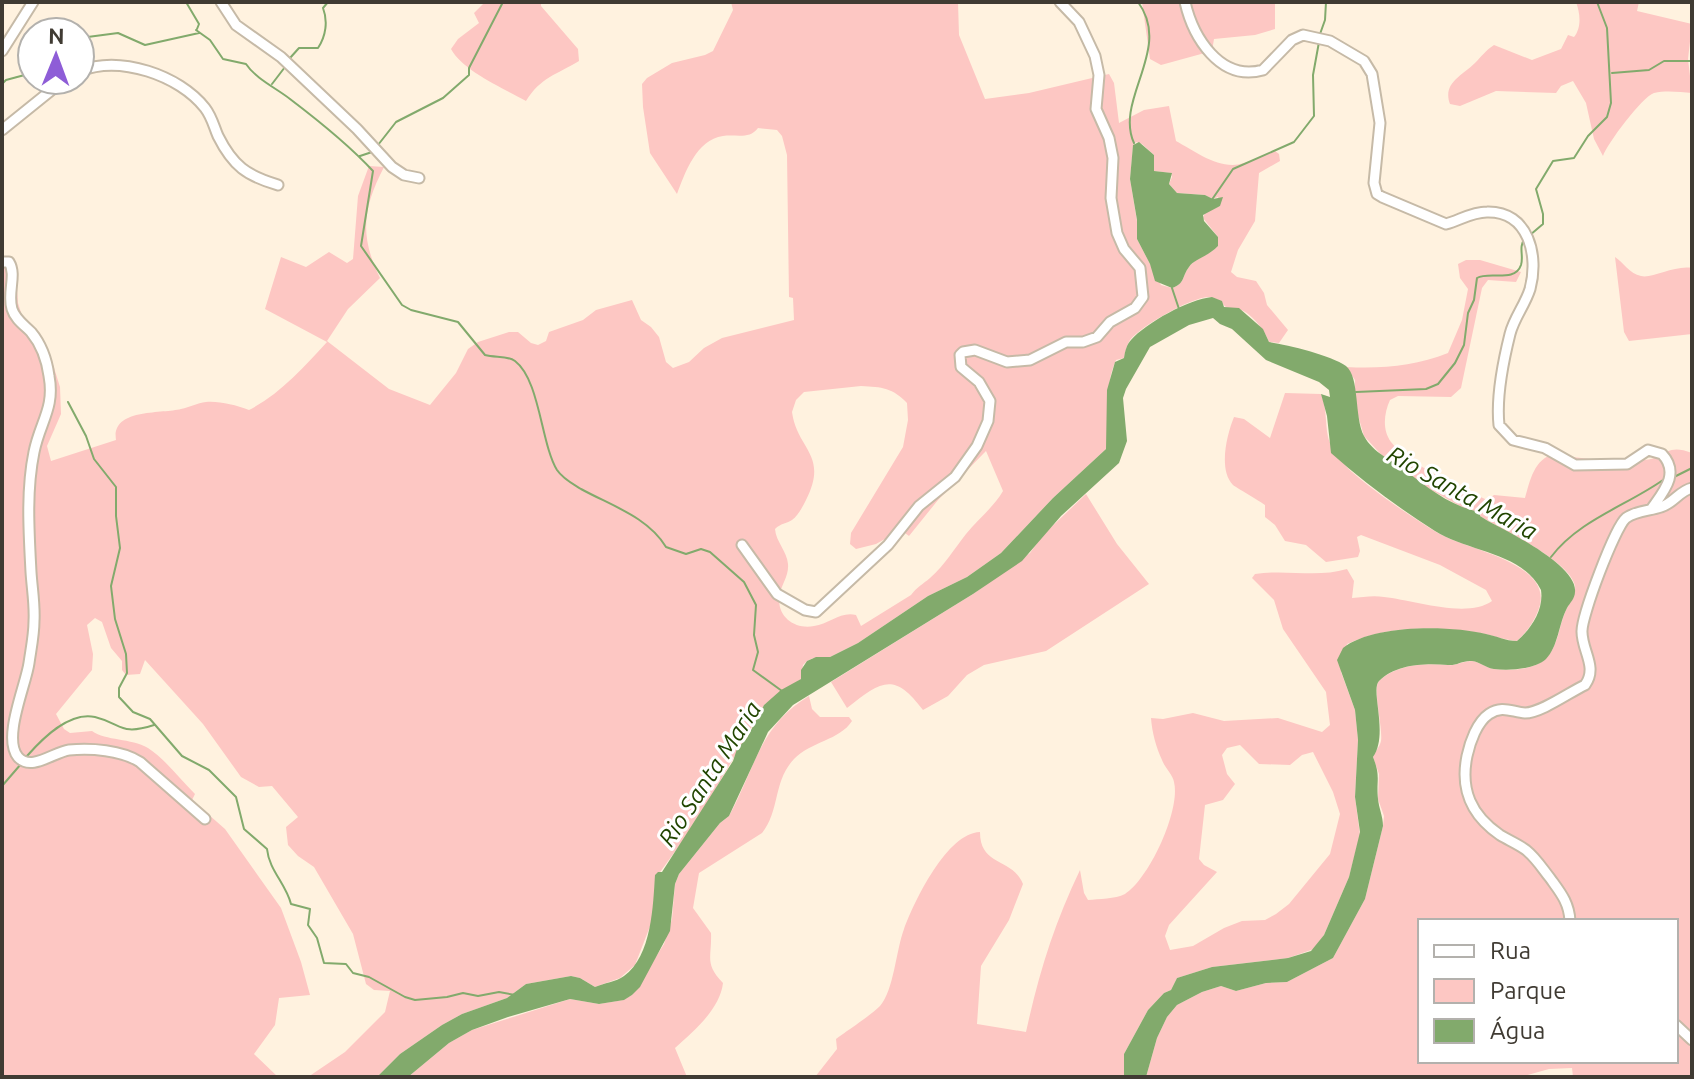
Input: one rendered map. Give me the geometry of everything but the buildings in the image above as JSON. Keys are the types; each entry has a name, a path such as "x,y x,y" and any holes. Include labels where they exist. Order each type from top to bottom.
{"street":[{"path":"2,51 33,2"},
{"path":"221,2 236,25 281,57 392,167 404,175 419,178"},
{"path":"742,545 777,594 805,610 816,612 888,545 919,506 955,477 977,446 988,421 990,401 979,382 961,367 960,355 963,352 975,350 1007,362 1030,360 1066,342 1091,340 1110,322 1128,314 1140,302 1144,291 1140,268 1119,242 1111,198 1113,158 1109,138 1096,109 1098,67 1079,22 1060,2"},
{"path":"1185,2 1200,40 1212,55 1232,68 1263,70 1292,40 1303,35 1330,41 1364,61 1372,74 1380,123 1374,183 1377,194 1446,224 1475,213 1490,212 1504,215 1522,227 1533,253 1530,291 1512,326 1506,351 1499,425 1513,440 1540,446 1575,465 1627,464 1648,450 1662,454 1668,460 1670,478 1652,508"},
{"path":"96,68 110,65 154,73 167,79 190,94 207,111 222,144 244,172 278,185"},
{"path":"2,130 44,96"},
{"path":"2,262 9,262 13,267 11,307 42,350 49,372 51,399 39,431 31,472 29,515 34,619 28,671 15,718 15,750 18,757 26,762 40,761 69,750 129,757 140,762 205,819"},
{"path":"1570,919 1565,900 1537,860 1520,845 1496,832 1474,811 1466,794 1464,776 1468,751 1481,722 1493,711 1537,711 1588,681 1591,669 1582,630 1585,613 1621,524 1637,512 1663,507 1683,490 1692,488"}],"green space":[{"path":"485,2 541,2 541,6 578,49 579,61 543,81 526,101 484,78 465,65 451,49 458,39 479,23 474,13"},
{"path":"731,2 958,2 959,35 985,99 1029,93 1109,74 1114,83 1119,123 1144,110 1169,106 1176,141 1209,159 1235,165 1275,151 1280,161 1259,173 1255,221 1238,250 1231,272 1237,277 1256,281 1267,305 1288,330 1279,343 1269,342 1263,330 1247,313 1228,309 1217,299 1208,297 1178,307 1136,334 1129,342 1124,358 1116,360 1112,371 1106,449 1053,498 1001,553 967,577 928,596 858,643 830,657 807,661 803,665 801,679 765,704 695,824 655,879 654,916 635,965 620,978 595,987 571,976 526,984 507,998 462,1014 442,1025 400,1054 377,1077 308,1077 345,1052 385,1012 390,991 374,990 366,984 353,934 314,867 288,845 286,827 298,817 272,786 259,787 241,777 203,724 145,660 140,674 126,675 122,670 122,661 111,648 102,622 95,618 87,625 93,654 92,670 56,714 64,729 70,733 92,731 148,748 195,794 192,800 225,829 281,908 310,995 279,998 275,1025 254,1054 278,1077 2,1077 2,265 7,263 16,274 18,303 23,319 50,355 60,387 61,414 47,446 51,461 116,440 121,422 129,417 206,402 249,410 291,380 327,342 265,309 281,257 306,267 329,252 347,263 353,259 358,196 369,166 384,167 366,222 369,248 380,278 348,309 327,341 389,389 430,405 456,373 468,349 478,342 518,332 538,345 546,341 549,332 583,320 596,310 632,300 641,320 659,337 666,362 673,368 689,362 704,348 722,338 794,320 793,298 789,297 787,155 782,136 777,130 758,128 751,134 723,136 706,144 693,159 677,194 650,153 642,84 672,63 713,51 733,10","holes":["1136,142 1154,155 1154,171 1171,173 1169,184 1177,193 1205,195 1213,199 1218,197 1220,206 1205,212 1203,218 1218,237 1218,246 1191,264 1181,282 1172,288 1161,285 1137,239 1130,179","861,386 897,394 907,403 908,420 903,447 851,533 850,544 856,549 876,544 901,530 909,536 938,500 986,451 1003,491 940,568 911,595 861,626 856,615 851,614 819,625 800,626 788,620 779,602 788,564 775,529 798,513 812,485 814,472 810,453 795,425 792,412 796,400 804,392"]},
{"path":"1142,2 1275,2 1275,29 1255,35 1214,39 1212,51 1161,65 1150,59"},
{"path":"1576,2 1639,2 1637,11 1692,24 1688,59 1692,93 1663,92 1649,96 1626,122 1603,156 1594,139 1586,103 1573,81 1561,86 1556,93 1496,91 1460,106 1450,104 1451,85 1494,45 1532,60 1561,49 1568,35 1574,37 1578,29"},
{"path":"1615,257 1641,276 1692,268 1692,334 1629,341 1624,332"},
{"path":"1466,260 1480,260 1521,272 1516,282 1488,280 1482,288 1461,388 1451,397 1398,396 1390,400 1385,416 1388,437 1410,459 1487,500 1494,495 1525,498 1538,465 1555,454 1588,459 1633,460 1650,459 1676,449 1692,453 1692,1077 1573,1077 1572,1068 1549,1069 1520,1077 1146,1077 1157,1038 1177,1005 1221,986 1236,991 1266,983 1287,982 1333,958 1365,899 1383,826 1384,816 1378,799 1379,774 1373,757 1381,741 1379,681 1394,671 1421,665 1472,661 1494,669 1529,667 1546,658 1556,641 1575,592 1571,577 1551,558 1480,516 1480,512 1465,509 1387,461 1364,436 1355,405 1355,380 1346,367 1398,366 1448,353 1462,320 1468,289 1460,278 1458,264"},
{"path":"1285,393 1321,394 1329,441 1352,472 1438,533 1523,570 1535,581 1541,595 1534,619 1517,641 1480,633 1429,628 1378,633 1347,644 1341,672 1355,710 1358,740 1355,797 1360,835 1349,877 1324,935 1314,949 1288,958 1212,967 1177,978 1171,990 1148,1010 1124,1054 1124,1077 815,1077 837,1049 836,1039 876,1010 885,999 901,938 916,902 944,855 968,835 980,832 985,851 1012,869 1023,884 1009,920 981,966 977,1024 1026,1032 1048,949 1080,870 1088,900 1125,894 1144,874 1168,826 1173,809 1174,782 1158,750 1151,718 1163,719 1193,713 1224,721 1278,718 1322,732 1330,725 1326,692 1283,629 1274,600 1252,578 1255,574 1324,573 1347,569 1354,581 1352,598 1380,596 1454,608 1481,606 1492,601 1486,590 1440,565 1361,535 1357,537 1358,557 1326,562 1306,545 1285,541 1275,525 1265,517 1265,505 1233,485 1226,470 1227,442 1234,417 1244,419 1270,438","holes":["1240,745 1259,764 1290,765 1302,755 1313,752 1340,814 1330,854 1289,904 1276,914 1265,920 1242,921 1193,946 1170,950 1165,936 1169,925 1217,872 1199,859 1205,805 1223,800 1235,784 1227,774 1222,755 1227,748"]},
{"path":"1086,494 1117,544 1149,584 1046,651 984,665 967,675 948,696 923,710 904,689 887,684 869,691 847,708 831,682 973,594 1030,553 1043,535"},
{"path":"809,696 812,709 820,717 849,717 852,721 840,733 794,759 783,777 772,815 762,833 699,873 693,908 711,933 711,965 723,983 712,1011 675,1048 687,1077 408,1077 449,1043 472,1030 570,999 599,1004 623,1000 632,995 664,944 672,919 675,884 679,874 729,816 760,750 779,721"}],"water":[{"path":"1139,142 1154,155 1154,171 1172,173 1169,184 1177,193 1205,195 1213,199 1223,197 1220,206 1203,215 1204,221 1218,237 1218,246 1191,264 1181,282 1172,288 1155,281 1137,239 1130,179 1133,145"},
{"path":"1212,297 1222,301 1224,307 1239,308 1263,329 1269,342 1320,354 1346,366 1353,379 1361,428 1372,447 1441,496 1480,512 1480,516 1526,541 1554,561 1566,571 1575,592 1553,648 1546,659 1535,665 1507,670 1472,661 1421,665 1394,671 1379,681 1380,725 1373,757 1378,774 1383,826 1365,899 1333,958 1287,982 1266,983 1236,991 1221,986 1177,1005 1157,1038 1146,1077 1124,1077 1124,1054 1148,1010 1171,990 1177,978 1212,967 1288,958 1311,951 1324,935 1349,877 1360,832 1355,797 1358,740 1355,710 1337,660 1343,648 1373,634 1433,628 1471,631 1517,641 1535,618 1541,590 1521,568 1435,531 1356,474 1331,453 1321,394 1330,397 1329,390 1319,382 1266,360 1232,329 1213,318 1189,325 1150,347 1123,398 1127,441 1119,463 1061,516 1022,561 793,705 768,732 729,816 679,874 670,931 640,987 632,995 624,1000 599,1004 570,999 508,1017 472,1030 449,1043 408,1077 377,1077 400,1054 442,1025 462,1014 507,998 526,984 571,976 595,987 624,976 633,967 646,943 655,875 662,872 733,761 764,705 781,690 801,679 801,670 807,661 830,657 858,643 928,596 967,577 1001,553 1053,498 1106,449 1107,390 1115,362 1124,358 1130,342 1147,326 1168,313"}],"waterway":[{"path":"186,2 199,24 197,29"},
{"path":"290,58 299,48 318,48 325,28 323,8 328,2"},
{"path":"378,145 396,122 443,98 469,75 469,68 503,2"},
{"path":"1134,143 1130,126 1131,109 1147,56 1149,38 1147,20 1138,2"},
{"path":"1320,34 1326,2"},
{"path":"1530,235 1543,224 1536,189 1553,161 1574,158 1588,136 1607,117 1611,103 1607,28 1597,2"},
{"path":"196,30 210,40 223,59 246,64 261,79 333,133 373,171 361,246 402,305 458,322 485,355 512,359 523,370 535,397 552,459 562,476 639,520 666,547 686,554 701,549 710,552 744,582 756,605 754,635 758,652 753,670 782,691"},
{"path":"96,36 118,33 145,45 199,33"},
{"path":"1211,201 1233,169 1294,142 1314,116 1313,75 1319,42"},
{"path":"1612,73 1649,70 1664,61 1692,61"},
{"path":"272,84 285,67"},
{"path":"2,84 16,77"},
{"path":"360,156 372,152"},
{"path":"1356,392 1426,389 1438,384 1455,363 1464,345 1477,278 1508,275 1518,270 1525,238"},
{"path":"1172,288 1179,309"},
{"path":"68,402 94,459 116,487 120,548 111,586 115,619 126,654 127,673 119,688 119,697 133,712 150,719 182,756 209,770 236,797 244,829 267,849 291,904 310,909 308,925 317,938 324,963 346,964 353,973 369,977 415,1000 463,993 478,996 499,992 515,995"},
{"path":"1674,477 1692,468"},
{"path":"1551,557 1589,523 1663,480"},
{"path":"27,756 57,728 76,718 95,717 128,729 154,725"},
{"path":"2,786 21,764"}],"water label":[{"name":"Rio Santa Maria","path":"1462,493"},
{"name":"Rio Santa Maria","path":"710,774"}]}
